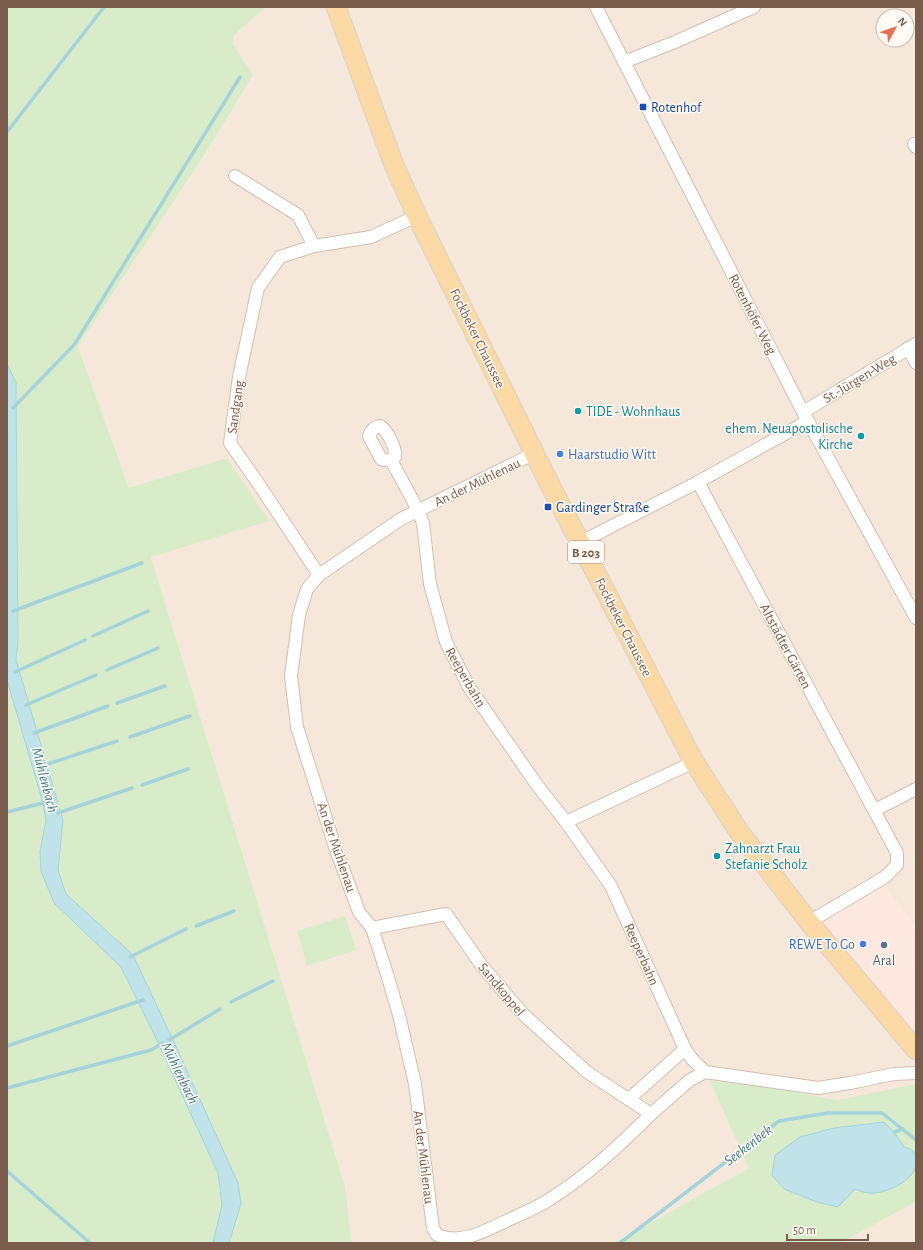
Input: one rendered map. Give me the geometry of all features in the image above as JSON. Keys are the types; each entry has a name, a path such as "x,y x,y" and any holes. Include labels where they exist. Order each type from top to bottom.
{"main road":[{"name":"Fockbeker Chaussee","path":"336,7 394,165 417,216 548,481 694,762 740,832 810,922 916,1050"}],"street":[{"name":"Rotenhöfer Weg","path":"596,7 805,416 916,618"},
{"path":"624,62 675,42 726,13 754,7"},
{"path":"235,176 298,215 314,246"},
{"name":"Sandgang","path":"318,575 230,443 239,377 258,288 280,258 314,246 371,237 417,216"},
{"path":"912,346 916,362"},
{"name":"St.-Jürgen-Weg","path":"805,416 912,346"},
{"path":"581,542 698,482 805,416"},
{"name":"An der Mühlenau","path":"535,453 401,519 318,575 307,589 299,615 292,676 297,727 335,847 359,912 372,928 391,988 415,1084 433,1228 437,1235 446,1239 476,1236 549,1200 584,1175 617,1148 651,1114"},
{"name":"An der Mühlenau","path":"391,460 418,510"},
{"name":"Altstädter Gärten","path":"698,482 897,852 897,866 885,877 810,922"},
{"name":"Reeperbahn","path":"418,510 423,523 430,584 446,642 469,687 536,784 566,822 611,886 685,1049 692,1059 705,1072"},
{"path":"566,822 694,762"},
{"path":"875,810 916,789"},
{"name":"Sandkoppel","path":"372,928 446,914 482,966 523,1014 587,1072 651,1114"},
{"path":"629,1099 685,1049"},
{"path":"651,1114 690,1080 705,1072 818,1088 894,1074 916,1073"}],"shaded area":[{"path":"266,7 916,7 916,927 883,884 916,1037 916,1085 838,1100 749,1084 711,1081 750,1168 614,1243 352,1243 345,1186 151,557 129,488 78,346 222,126 234,35"},
{"path":"883,884 916,927 916,1037 820,922"},
{"path":"916,1202 916,1243 840,1243"}],"green space":[{"path":"7,7 266,7 234,35 233,44 253,75 205,154 78,346 129,488 227,458 269,521 151,557 345,1186 352,1243 229,1243 241,1204 133,956 66,894 58,870 63,820 16,660 18,642 16,383 7,364"},
{"path":"7,680 43,803 46,821 40,851 41,871 54,903 121,967 154,1034 218,1173 222,1205 213,1243 7,1243"},
{"path":"345,916 356,950 307,966 297,931"},
{"path":"710,1081 749,1084 838,1100 916,1084 916,1202 840,1243 614,1243 749,1168"}],"water":[{"name":"Mühlenbach","path":"7,364 16,383 18,642 16,660 63,820 58,870 66,894 133,955 172,1038 238,1183 241,1204 229,1243 213,1243 222,1205 218,1173 154,1034 121,967 54,903 41,871 40,851 46,821 43,803 7,680"},
{"path":"884,1122 894,1132 904,1147 912,1150 916,1156 915,1168 912,1174 904,1182 893,1188 875,1193 866,1193 855,1189 838,1207 817,1202 784,1189 772,1175 775,1155 800,1137 834,1128"}],"waterway":[{"path":"7,132 104,7"},
{"path":"13,408 74,345 240,77"},
{"path":"13,611 142,563"},
{"path":"93,636 148,611"},
{"path":"15,672 85,640"},
{"path":"107,670 158,648"},
{"path":"26,705 96,675"},
{"path":"117,703 165,686"},
{"path":"34,733 108,706"},
{"path":"130,737 190,716"},
{"name":"Mühlenbach","path":"42,766 117,741"},
{"path":"142,785 188,769"},
{"name":"Mühlenbach","path":"58,813 132,788"},
{"name":"Mühlenbach","path":"7,812 47,802"},
{"path":"196,926 234,911"},
{"path":"130,957 186,929"},
{"path":"231,1002 273,981"},
{"path":"7,1046 143,1000"},
{"name":"Mühlenbach","path":"169,1040 220,1009"},
{"name":"Mühlenbach","path":"7,1088 151,1050 163,1043"},
{"name":"Seekenbek","path":"620,1243 779,1121 828,1113 882,1113 916,1140"},
{"name":"Seekenbek","path":"894,1132 903,1129"},
{"path":"7,1171 90,1243"}],"place":[{"name":"Rotenhof","path":"643,107"},
{"name":"TIDE - Wohnhaus","path":"578,411"},
{"name":"ehem. Neuapostolische Kirche","path":"861,436"},
{"name":"Haarstudio Witt","path":"560,454"},
{"name":"Gardinger Straße","path":"548,507"},
{"name":"Zahnarzt Frau Stefanie Scholz","path":"717,856"},
{"name":"REWE To Go","path":"863,944"},
{"name":"Aral","path":"884,945"}]}
